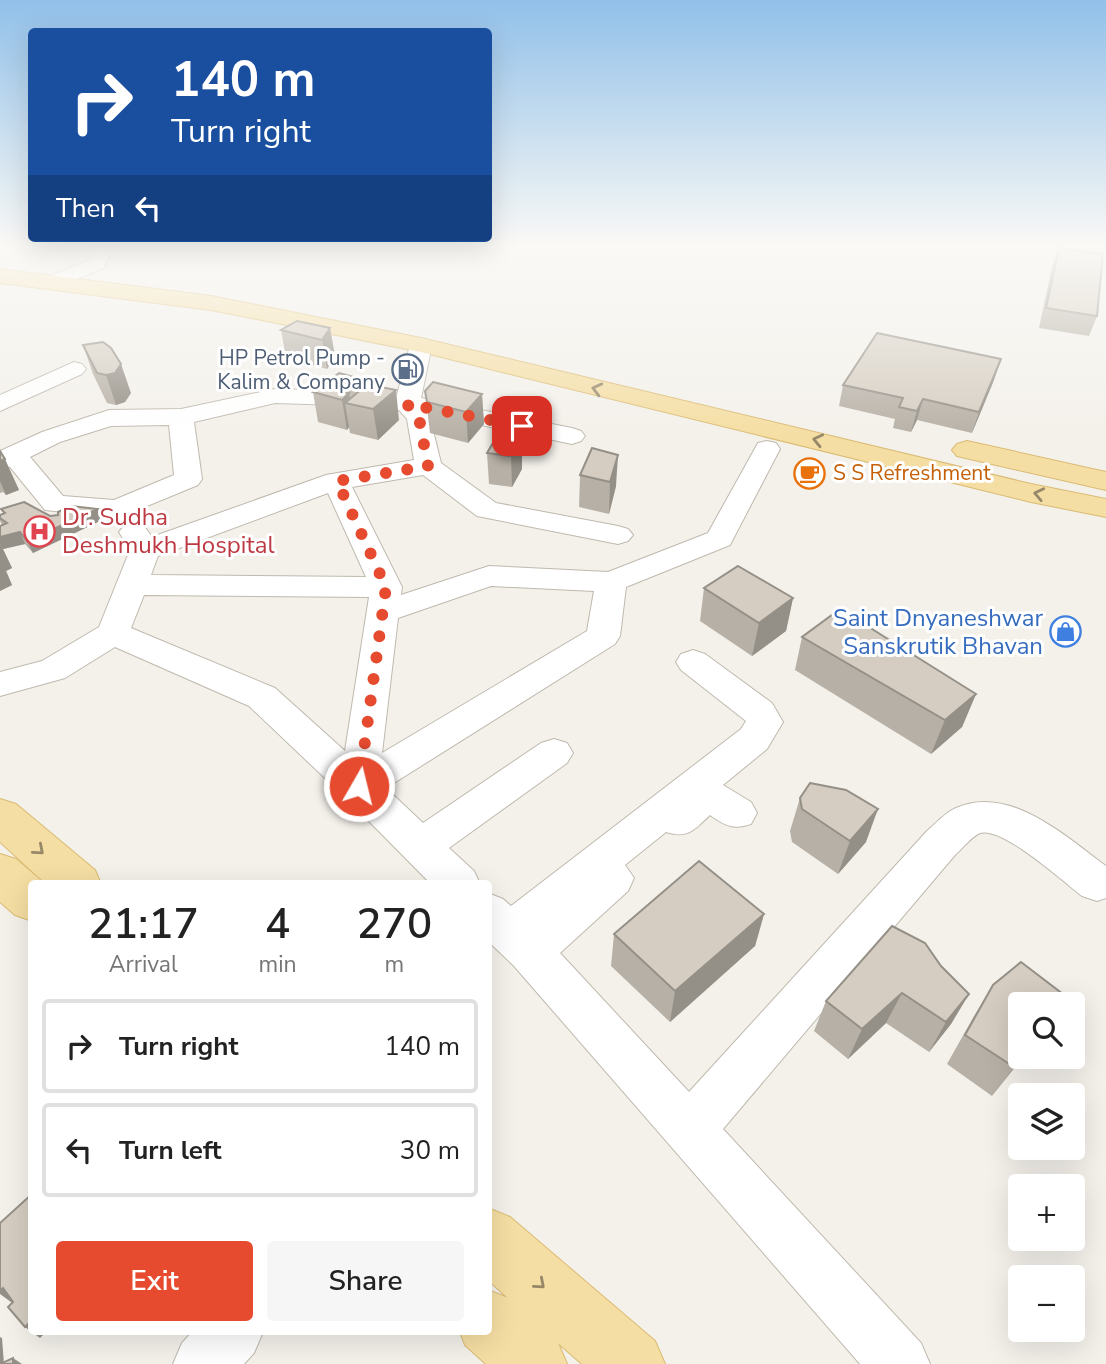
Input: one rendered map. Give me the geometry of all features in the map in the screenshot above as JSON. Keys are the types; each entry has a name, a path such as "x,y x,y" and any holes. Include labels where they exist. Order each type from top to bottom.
{"main road":[{"path":"258,311 428,338 1031,493 1106,508"},
{"path":"500,355 858,426"},
{"path":"940,444 1106,481"},
{"path":"0,816 73,880"},
{"path":"0,873 28,898"},
{"path":"492,1242 632,1364"},
{"path":"492,1326 534,1364"}],"street":[{"path":"407,404 428,338"},
{"path":"0,404 74,369"},
{"path":"181,417 188,479 118,509 55,503 7,458 51,437 109,418 181,417 275,396 369,399 452,410 572,436"},
{"path":"407,404 419,418 428,466 487,510 618,535"},
{"path":"132,585 384,599 495,565 611,582 720,540 767,449"},
{"path":"0,684 53,670 113,634 145,550 337,481 428,466"},
{"path":"337,481 384,599 359,786"},
{"path":"118,509 145,550"},
{"path":"359,786 603,636 611,582"},
{"path":"113,634 262,697 456,880"},
{"path":"509,932 754,739 761,730 765,722 759,712 692,662"},
{"path":"421,846 554,753"},
{"path":"509,932 702,799 713,797 737,813"},
{"path":"689,1130 941,843 971,818 995,817 1014,824 1097,883"},
{"path":"509,932 900,1364"},
{"path":"203,1364 230,1335"}],"building":[{"path":"1063,311 1098,311 1097,316"},
{"path":"297,321 330,328 322,340 281,330"},
{"path":"877,333 1001,359 979,412 923,399 917,411 899,407 903,398 843,385"},
{"path":"103,342 111,348 121,364 115,373 97,373 83,345"},
{"path":"339,373 354,377 349,380 360,383 356,387 346,384 336,390 349,393 342,400 313,392"},
{"path":"433,382 482,394 466,412 427,402 425,391"},
{"path":"371,385 396,390 373,409 345,403 363,388"},
{"path":"500,431 517,433 522,438 511,456 487,453"},
{"path":"592,448 618,455 610,482 580,475"},
{"path":"24,502 50,516 58,515 58,512 71,506 98,509 27,541 20,532 0,537 0,526 7,523 0,518 0,515 5,513 1,509"},
{"path":"738,566 793,598 759,623 704,588"},
{"path":"840,609 976,694 945,720 802,637"},
{"path":"810,783 846,790 878,809 850,841 802,809 800,798"},
{"path":"699,861 764,914 675,991 614,934"},
{"path":"892,926 925,943 941,966 969,994 946,1022 902,993 862,1029 826,1001"},
{"path":"1021,962 1060,992 1008,992 1008,1063 965,1035 993,985"},
{"path":"28,1198 28,1324 25,1327 8,1307 13,1302 3,1288 0,1291 0,1223"},
{"path":"13,1358 13,1364 0,1364"}],"place":[{"name":"HP Petrol Pump - Kalim & Company","path":"408,370"},
{"name":"S S Refreshment","path":"810,473"},
{"name":"Dr. Sudha Deshmukh Hospital","path":"39,531"},
{"name":"Saint Dnyaneshwar Sanskrutik Bhavan","path":"1066,632"}],"route":[{"path":"359,786 386,587 337,481 428,466 419,418 407,404 452,410 522,426"}]}
